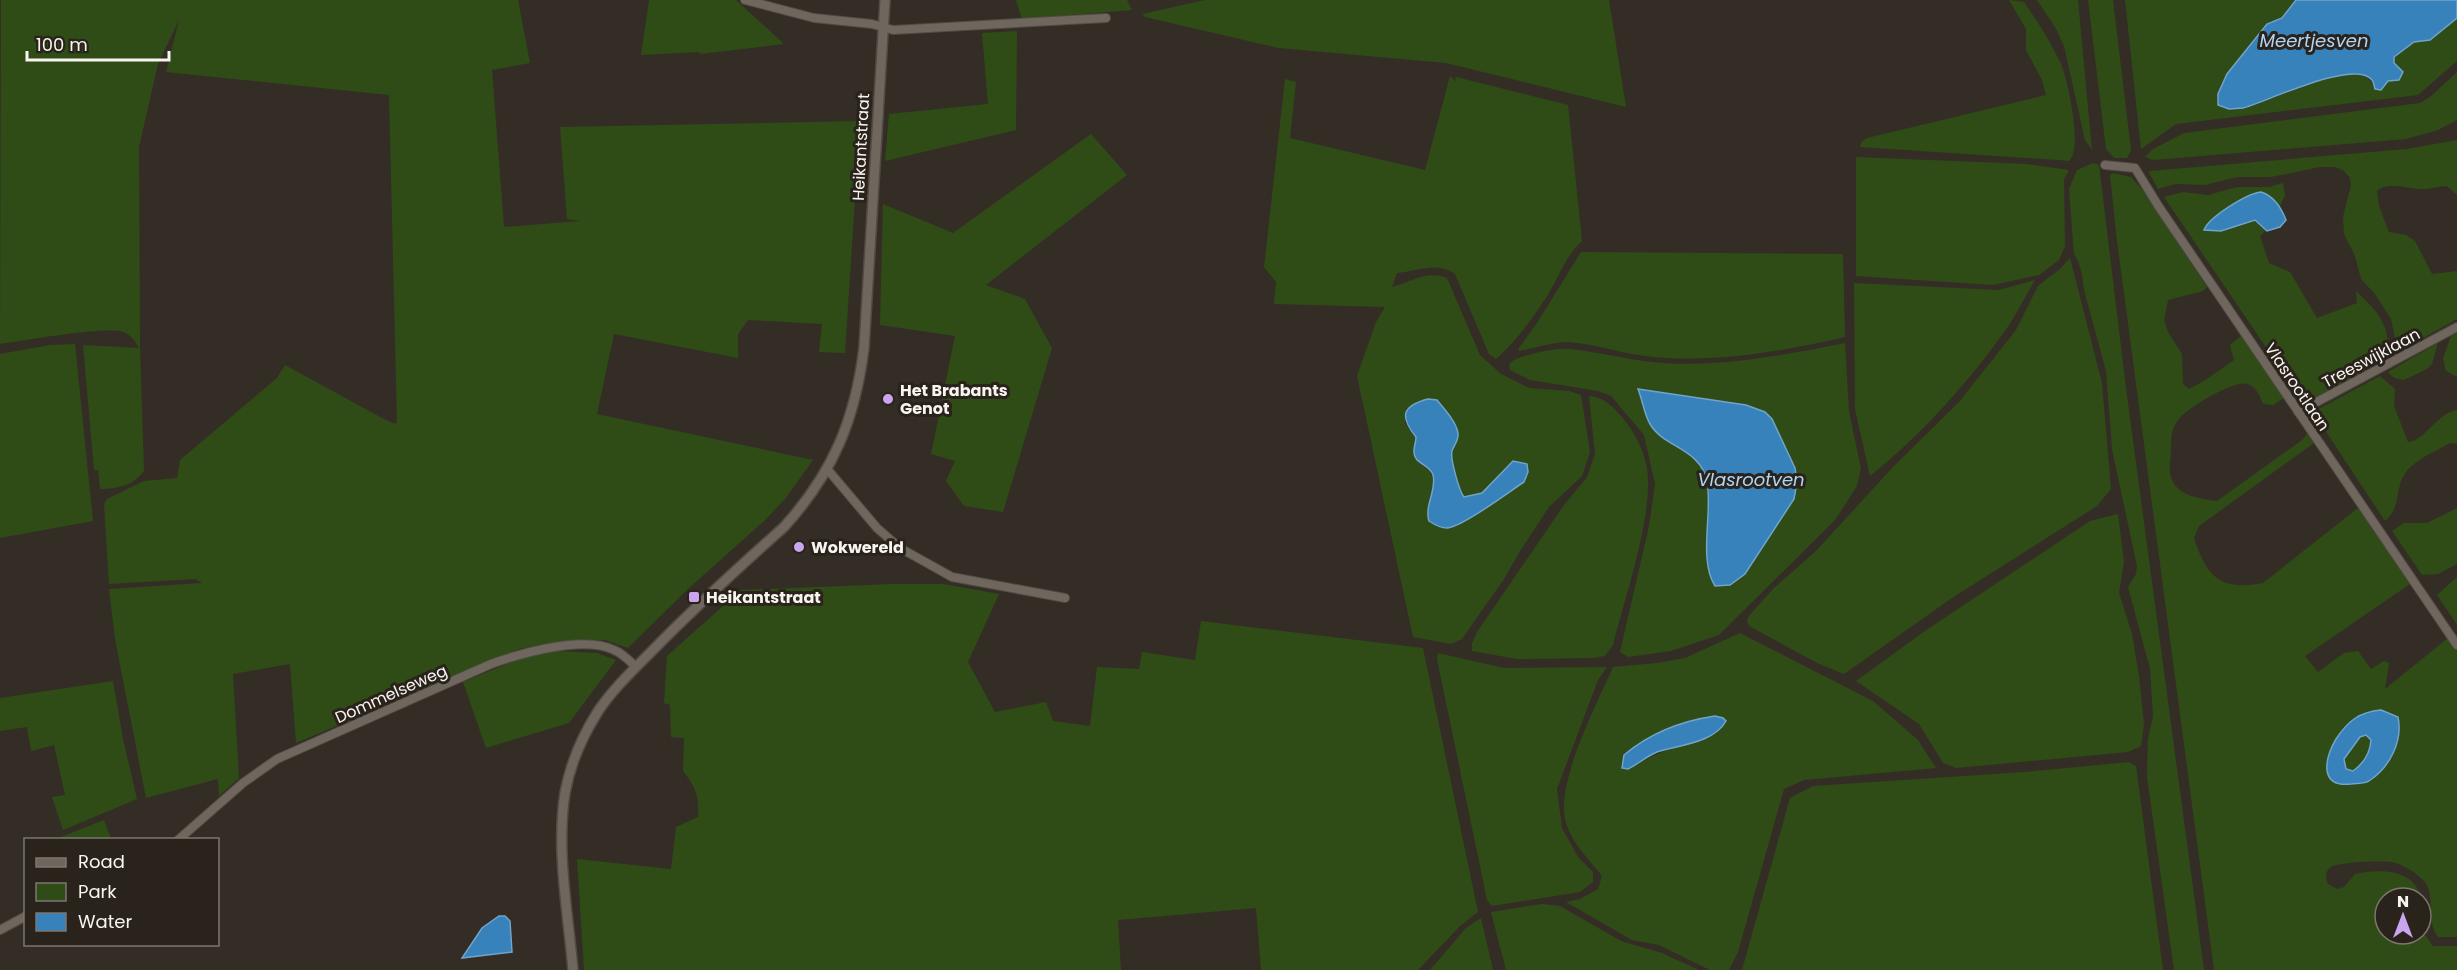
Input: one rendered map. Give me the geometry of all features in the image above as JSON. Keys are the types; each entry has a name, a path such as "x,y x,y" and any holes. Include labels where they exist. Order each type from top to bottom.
{"street":[{"path":"746,0 814,18 872,24 893,30 1106,18"},
{"name":"Heikantstraat","path":"573,970 563,857 566,792 578,748 598,711 636,667 729,576 784,527 805,504 828,470 846,428 860,376 874,107 885,0"},
{"name":"Vlasrootlaan","path":"2105,165 2135,168 2457,645"},
{"name":"Treeswijklaan","path":"2298,412 2457,327"},
{"path":"828,470 877,528 900,548 952,578 1065,598"},
{"name":"Dommelseweg","path":"180,838 243,783 277,759 491,664 514,656 552,648 598,645 614,650 636,667"},
{"path":"0,930 24,917"}],"green space":[{"path":"1,0 518,0 530,63 492,70 504,227 580,221 567,219 560,127 860,121 845,353 819,352 822,324 748,320 738,334 738,358 614,334 597,414 813,460 785,499 764,521 689,588 628,648 605,640 548,643 519,649 296,743 290,664 233,674 239,778 219,796 218,779 146,798 115,639 109,589 202,583 195,579 109,584 104,504 107,499 144,481 177,478 180,460 277,378 285,365 382,418 395,424 397,422 389,95 166,72 179,20 158,64 139,147 140,348 144,471 135,480 125,485 100,489 98,470 94,470 83,345 139,348 136,343 123,332 100,331 0,344"},
{"path":"649,0 736,0 784,44 700,54 699,52 641,55"},
{"path":"1016,0 1127,0 1132,10 1022,19"},
{"path":"1205,0 1609,0 1626,107 1446,63 1279,48 1145,17 1142,14"},
{"path":"2009,0 2024,2 2062,66 2071,100 2075,130 2073,154 2069,161 1860,147 1862,141 1867,138 2046,95 2042,80 2026,50 2026,29"},
{"path":"2037,0 2078,0 2092,150 2085,140 2064,46 2055,27"},
{"path":"2088,0 2113,0 2131,150 2127,158 2114,158 2106,149"},
{"path":"2125,0 2296,0 2282,18 2269,22 2264,27 2224,81 2217,103 2225,108 2240,107 2329,77 2350,74 2365,77 2374,87 2383,88 2388,81 2399,80 2403,72 2394,63 2394,57 2414,42 2430,40 2457,18 2457,61 2418,95 2176,124 2141,149"},
{"path":"1017,31 1016,130 885,161 889,114 988,104 982,33"},
{"path":"2457,72 2457,120 2438,130 2406,139 2153,160 2145,157 2153,149 2184,133 2420,103 2430,97"},
{"path":"1450,76 1455,81 1456,77 1568,105 1582,241 1567,259 1549,293 1531,319 1504,352 1496,359 1489,354 1455,274 1434,267 1397,273 1392,287 1432,275 1447,278 1480,355 1501,374 1529,388 1569,391 1581,395 1590,452 1582,476 1549,507 1504,579 1462,639 1451,644 1413,637 1357,376 1376,322 1385,307 1274,304 1276,282 1264,267 1285,79 1296,82 1290,138 1425,170","holes":["1413,406 1457,440 1452,450 1452,458 1464,497 1482,493 1513,461 1524,481 1461,523 1449,528 1427,514 1433,479 1431,473 1419,463 1416,437 1405,423 1406,410"]},
{"path":"1091,134 1127,175 986,285 1025,299 1052,348 1003,512 964,506 946,481 955,461 931,454 955,336 880,325 883,204 953,233"},
{"path":"2457,140 2457,195 2447,186 2418,189 2388,186 2377,191 2379,206 2389,232 2406,235 2415,241 2432,274 2457,271 2457,319 2398,352 2391,319 2375,294 2361,279 2355,256 2344,234 2343,217 2351,185 2350,178 2343,170 2335,167 2320,167 2271,177 2237,177 2205,185 2176,184 2158,189 2149,173 2150,171 2407,149"},
{"path":"1856,157 2026,164 2069,170 2064,179 2065,246 2059,260 2039,275 1993,285 1856,276"},
{"path":"2093,163 2099,165 2126,388 2204,970 2174,970 2147,777 2148,739 2153,716 2150,669 2128,587 2136,574 2137,566 2112,449 2106,371 2084,290 2082,274 2074,254 2069,189 2077,170"},
{"path":"2113,173 2131,177 2142,189 2207,287 2203,291 2168,300 2164,320 2168,332 2182,354 2183,384 2189,389 2234,360 2230,345 2241,336 2284,398 2273,405 2263,404 2253,387 2241,384 2222,390 2191,408 2176,422 2172,433 2170,470 2171,477 2178,488 2190,495 2217,501 2302,440 2308,433 2314,443 2199,526 2194,538 2210,572 2226,583 2249,585 2263,583 2358,508 2410,584 2305,656 2318,672 2344,653 2358,651 2371,669 2384,661 2389,663 2385,689 2448,638 2457,651 2457,937 2438,937 2433,926 2433,886 2427,886 2417,875 2403,866 2383,862 2336,865 2328,870 2326,877 2328,884 2337,889 2344,887 2355,874 2364,872 2385,871 2411,881 2415,886 2373,886 2373,946 2457,946 2457,970 2214,970 2110,175","holes":["2381,710 2368,782 2345,784 2333,745 2352,721 2365,714"]},
{"path":"2283,183 2285,195 2280,206 2272,198 2254,193 2212,219 2204,230 2216,231 2257,220 2266,230 2260,236 2269,263 2290,272 2317,318 2357,303 2356,291 2381,319 2388,344 2389,356 2383,361 2306,402 2301,399 2164,197 2183,192 2208,195 2237,187 2269,187"},
{"path":"1581,252 1843,254 1845,337 1798,347 1726,357 1643,356 1569,342 1519,351"},
{"path":"2070,258 2102,383 2111,489 2097,506 1952,598 1844,674 1817,663 1749,626 1748,617 1773,589 1816,551 1893,467 1959,402 2016,330 2038,286"},
{"path":"2035,280 2007,328 1973,373 1924,427 1870,476 1855,409 1854,283 1999,290"},
{"path":"2457,333 2457,377 2446,371 2443,358 2451,336"},
{"path":"1845,343 1849,411 1861,469 1857,486 1835,520 1719,635 1671,651 1628,657 1620,652 1649,526 1655,484 1644,435 1611,396 1598,391 1530,380 1510,370 1509,364 1529,355 1564,349 1652,362 1700,364 1749,360","holes":["1638,390 1746,405 1764,412 1797,482 1794,499 1745,574 1715,586 1707,563 1708,494 1703,471 1690,456 1664,439 1650,425"]},
{"path":"2438,343 2432,364 2427,369 2404,380 2394,378 2388,372"},
{"path":"75,344 93,521 0,538 0,354 50,345"},
{"path":"2380,376 2395,389 2394,406 2408,442 2420,437 2443,416 2457,410 2457,444 2450,443 2408,470 2401,480 2396,504 2385,521 2313,412"},
{"path":"1589,396 1607,403 1627,424 1641,448 1648,475 1647,502 1640,543 1613,645 1605,656 1592,658 1517,659 1472,651 1472,643 1477,632 1564,505 1587,477 1595,454"},
{"path":"2457,508 2457,564 2438,574 2422,575 2392,531 2404,523 2427,523"},
{"path":"2118,514 2124,562 2119,593 2132,634 2139,676 2144,724 2141,746 2128,752 1956,768 1943,763 1919,724 1856,681 1925,631 2090,521"},
{"path":"2457,577 2457,625 2437,595"},
{"path":"943,584 999,594 968,662 995,712 1046,702 1053,721 1090,726 1097,667 1139,669 1142,652 1195,660 1201,621 1423,648 1478,912 1460,926 1418,970 1261,970 1256,908 1118,920 1121,970 584,970 577,859 671,869 676,827 698,817 696,792 683,771 684,738 671,737 670,705 664,703 667,656 741,590"},
{"path":"1740,633 1873,701 1918,740 1936,768 1804,780 1784,789 1738,952 1729,970 1710,970 1659,945 1632,940 1566,902 1580,899 1598,889 1602,876 1573,838 1566,823 1564,807 1571,767 1613,667 1685,658","holes":["1702,718 1716,732 1646,759 1637,765 1624,755 1661,732"]},
{"path":"558,651 597,653 616,660 569,723 486,748 463,682 521,659"},
{"path":"1438,653 1504,668 1607,667 1598,680 1557,789 1562,828 1578,857 1593,872 1593,882 1580,892 1492,906 1487,900 1437,659"},
{"path":"113,681 137,799 63,830 52,797 65,795 54,745 31,751 27,727 0,731 0,698"},
{"path":"2367,735 2371,740 2365,758 2352,771 2345,769 2350,748 2357,740"},
{"path":"2129,762 2136,766 2163,970 1742,970 1790,798 1813,786 2025,772"},
{"path":"104,820 111,838 59,838"},
{"path":"1542,904 1560,906 1621,941 1662,953 1699,970 1506,970 1491,912"},
{"path":"1481,918 1493,970 1430,970 1466,928"}],"water":[{"name":"Meertjesven","path":"2296,0 2457,0 2457,18 2430,40 2414,42 2394,57 2394,63 2403,72 2399,80 2388,81 2381,90 2375,89 2372,80 2363,75 2348,74 2310,84 2243,108 2229,109 2218,105 2218,94 2227,74 2267,24 2282,18"},
{"path":"2261,192 2273,199 2282,211 2286,220 2280,227 2267,231 2255,220 2221,231 2204,230 2213,219 2229,207 2246,197"},
{"name":"Vlasrootven","path":"1638,389 1746,405 1765,412 1772,419 1795,468 1797,482 1794,499 1745,574 1730,585 1715,586 1707,563 1708,493 1703,470 1690,455 1656,432 1648,421"},
{"path":"1428,399 1437,400 1457,429 1458,438 1452,455 1457,482 1464,497 1482,493 1513,461 1527,464 1528,472 1524,482 1474,516 1447,528 1429,521 1428,510 1434,481 1433,475 1429,468 1414,455 1416,437 1407,424 1406,418 1406,413 1412,405"},
{"path":"2381,710 2398,717 2399,735 2389,761 2367,782 2340,784 2333,781 2329,777 2327,763 2336,739 2345,727 2360,715","holes":["2366,735 2371,740 2368,754 2360,765 2353,771 2346,769 2344,759 2360,737"]},
{"path":"1715,716 1726,721 1705,739 1657,752 1628,769 1622,768 1624,755 1644,740 1678,725"},
{"path":"499,916 505,916 510,921 512,952 462,958 482,928"}],"place":[{"name":"Het Brabants Genot","path":"888,399"},
{"name":"Wokwereld","path":"799,547"},
{"name":"Heikantstraat","path":"694,597"}]}
